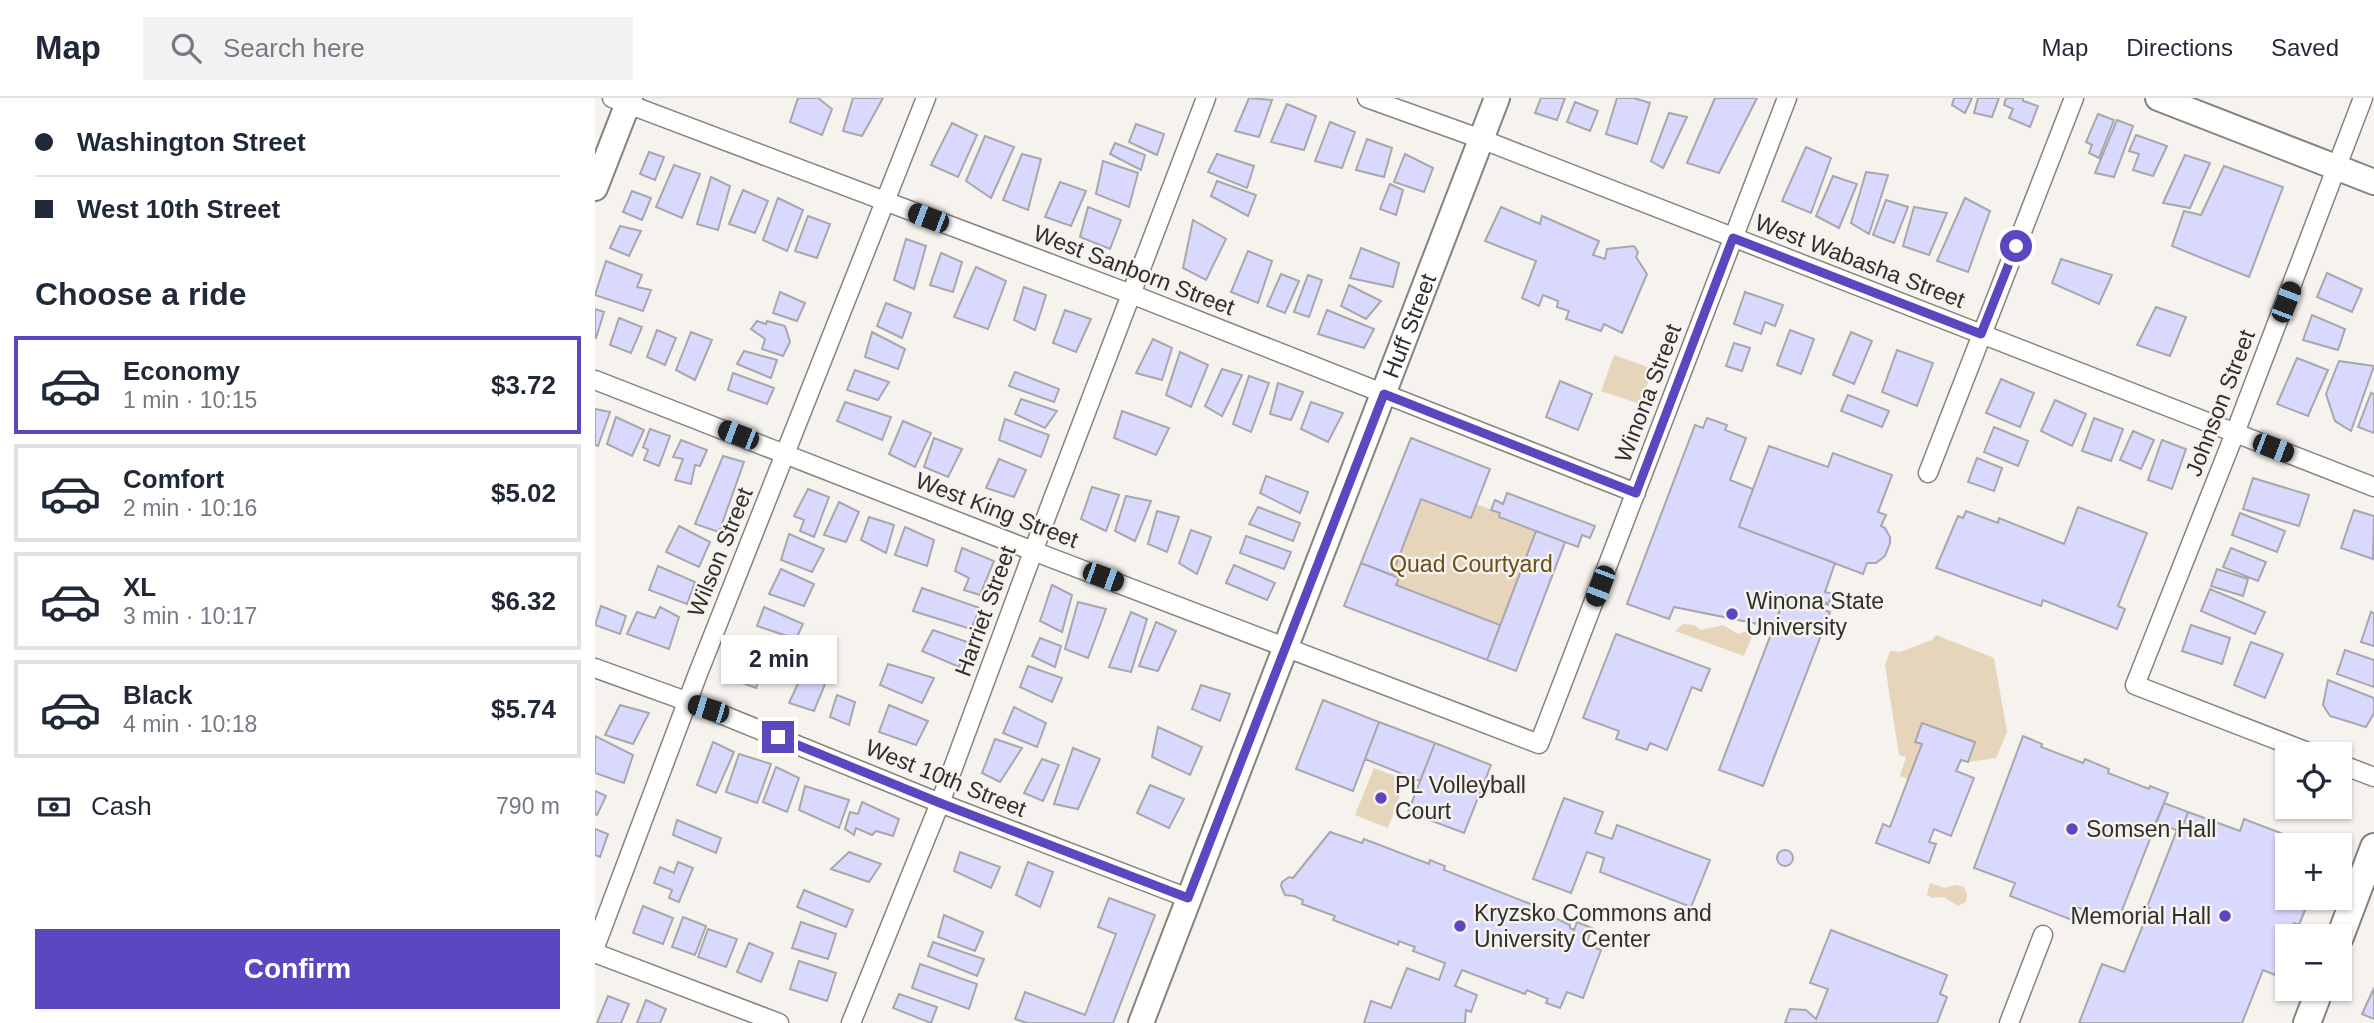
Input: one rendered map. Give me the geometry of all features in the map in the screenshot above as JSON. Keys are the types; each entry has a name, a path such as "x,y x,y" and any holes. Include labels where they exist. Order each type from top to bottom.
{"main road":[{"name":"Huff Street","path":"1141,1023 1497,98"},
{"path":"2158,98 2374,181"},
{"path":"595,188 623,100"},
{"path":"2345,924 2374,847"},
{"path":"2307,1023 2315,1001"}],"street":[{"name":"Wilson Street","path":"595,947 687,702 926,98"},
{"name":"Harriet Street","path":"851,1023 940,803 1206,98"},
{"name":"West Wabasha Street","path":"1367,98 1481,139 2374,486"},
{"name":"Winona Street","path":"1539,744 1787,98"},
{"path":"1928,473 2074,98"},
{"name":"Johnson Street","path":"2282,742 2135,685 2363,98"},
{"name":"West Sanborn Street","path":"623,100 1131,294 1636,493"},
{"name":"West King Street","path":"595,380 1539,744"},
{"name":"West 10th Street","path":"595,668 720,713 940,803 1188,898"},
{"path":"2352,769 2374,777"},
{"path":"2009,1023 2043,935"},
{"path":"595,953 779,1023"}],"green space":[{"path":"1614,355 1653,369 1640,404 1601,391"},
{"name":"Quad Courtyard","path":"1421,499 1471,518 1476,504 1500,513 1499,517 1536,531 1500,625 1396,585 1399,578 1392,575"},
{"path":"1683,624 1694,625 1701,630 1723,625 1738,634 1750,630 1753,634 1744,656 1675,631"},
{"path":"1936,635 1994,658 2007,732 1996,758 1968,762 1975,742 1923,723 1915,741 1922,744 1908,779 1900,776 1906,757 1899,755 1885,665 1890,651 1900,652 1932,640"},
{"name":"PL Volleyball Court","path":"1374,768 1406,780 1388,828 1355,815"},
{"path":"1930,883 1945,888 1955,885 1964,887 1966,902 1958,906 1944,897 1932,898 1927,895"}],"building":[{"path":"798,98 818,98 832,109 822,135 790,122"},
{"path":"853,98 883,98 862,136 843,131"},
{"path":"1249,98 1272,100 1259,137 1235,131"},
{"path":"1541,98 1565,98 1557,120 1535,113"},
{"path":"1617,98 1634,98 1650,103 1637,144 1606,134"},
{"path":"1715,98 1757,98 1719,173 1687,163"},
{"path":"1954,98 1972,98 1965,113 1952,105"},
{"path":"1978,98 1999,98 1992,117 1974,113"},
{"path":"2006,98 2023,98 2023,101 2038,106 2030,127 2009,118 2013,109 2004,105"},
{"path":"1575,102 1598,111 1590,131 1567,122"},
{"path":"1287,104 1316,116 1304,150 1271,142"},
{"path":"1669,113 1687,117 1663,168 1651,161"},
{"path":"2098,114 2114,120 2099,158 2089,153 2092,145 2086,142"},
{"path":"2117,120 2133,126 2114,177 2095,173"},
{"path":"1330,122 1355,132 1342,168 1315,161"},
{"path":"952,123 977,135 958,177 931,165"},
{"path":"1136,124 1164,134 1157,155 1129,142"},
{"path":"2136,135 2167,146 2153,176 2133,170 2139,154 2129,151"},
{"path":"985,136 1014,147 991,198 966,181"},
{"path":"1367,139 1392,148 1384,177 1356,170"},
{"path":"1115,143 1145,155 1141,170 1110,154"},
{"path":"1806,147 1831,158 1811,213 1782,201"},
{"path":"649,152 664,157 655,180 640,174"},
{"path":"1022,154 1041,159 1028,210 1003,200"},
{"path":"1217,154 1254,166 1247,188 1208,172"},
{"path":"1405,154 1433,168 1424,192 1394,182"},
{"path":"2185,155 2210,163 2190,208 2163,203"},
{"path":"1103,161 1138,173 1129,207 1096,194"},
{"path":"674,165 700,174 682,218 656,207"},
{"path":"2224,166 2283,187 2249,277 2172,246 2184,211 2201,215"},
{"path":"1866,172 1888,175 1869,234 1851,223"},
{"path":"1833,176 1857,184 1839,228 1816,216"},
{"path":"711,177 730,186 718,230 697,224"},
{"path":"1217,181 1256,195 1248,216 1211,196"},
{"path":"1060,182 1086,191 1071,226 1045,217"},
{"path":"1390,184 1403,190 1396,215 1380,209"},
{"path":"743,190 768,201 755,233 729,224"},
{"path":"632,191 651,198 642,220 623,212"},
{"path":"778,198 803,210 787,251 763,240"},
{"path":"1965,198 1990,211 1968,272 1937,261"},
{"path":"1886,200 1908,207 1894,243 1873,235"},
{"path":"1088,207 1121,220 1110,249 1080,237"},
{"path":"1501,207 1540,224 1542,216 1599,241 1593,255 1605,259 1607,249 1634,246 1638,252 1636,257 1647,274 1622,333 1604,324 1601,331 1566,319 1569,311 1557,307 1558,301 1543,295 1539,306 1522,298 1536,261 1485,241"},
{"path":"1914,207 1947,213 1929,255 1903,246"},
{"path":"808,216 830,224 817,258 795,251"},
{"path":"1193,220 1226,239 1206,280 1183,268"},
{"path":"620,226 641,231 629,256 610,248"},
{"path":"906,239 926,246 914,289 894,280"},
{"path":"1361,248 1399,263 1393,287 1350,278"},
{"path":"1248,251 1272,261 1258,303 1231,292"},
{"path":"941,253 962,262 953,292 930,285"},
{"path":"2061,259 2112,275 2099,304 2052,283"},
{"path":"606,261 642,275 637,287 651,290 643,311 595,295"},
{"path":"976,267 1006,281 988,329 954,317"},
{"path":"2327,273 2362,289 2352,312 2317,297"},
{"path":"1281,274 1299,281 1285,313 1267,306"},
{"path":"1308,275 1322,280 1309,317 1294,312"},
{"path":"1349,285 1381,301 1366,319 1341,306"},
{"path":"1024,287 1046,295 1035,330 1014,320"},
{"path":"780,292 805,303 797,321 773,313"},
{"path":"1745,292 1783,305 1775,326 1765,322 1761,334 1734,324"},
{"path":"886,303 911,313 902,338 877,326"},
{"path":"2156,307 2186,317 2170,356 2137,345"},
{"path":"595,309 604,312 596,338 595,338"},
{"path":"1065,310 1091,319 1076,352 1053,343"},
{"path":"1327,310 1374,329 1364,348 1318,334"},
{"path":"2312,315 2345,329 2338,350 2303,340"},
{"path":"619,318 642,327 631,353 610,345"},
{"path":"757,321 785,326 790,342 783,356 762,349 765,339 751,329"},
{"path":"657,330 676,338 665,365 647,357"},
{"path":"1790,330 1814,339 1801,374 1777,365"},
{"path":"691,332 712,340 695,380 676,370"},
{"path":"872,332 905,349 898,369 865,357"},
{"path":"1851,332 1872,341 1854,384 1833,375"},
{"path":"1153,339 1172,348 1162,380 1136,373"},
{"path":"1734,343 1750,348 1742,371 1726,366"},
{"path":"1897,350 1933,363 1917,406 1882,392"},
{"path":"744,351 777,360 771,378 737,364"},
{"path":"1180,352 1208,365 1191,407 1166,395"},
{"path":"2297,358 2328,370 2308,416 2277,404"},
{"path":"2339,361 2374,366 2351,431 2335,421 2326,394"},
{"path":"1222,369 1242,375 1222,416 1205,406"},
{"path":"855,370 889,382 878,400 847,390"},
{"path":"1015,372 1059,389 1054,402 1009,386"},
{"path":"733,373 774,388 767,404 728,390"},
{"path":"1249,376 1269,383 1251,432 1233,424"},
{"path":"2001,379 2034,393 2020,427 1986,413"},
{"path":"1560,381 1592,394 1578,430 1546,417"},
{"path":"1278,383 1303,392 1291,420 1270,414"},
{"path":"2371,393 2374,394 2374,433 2358,427"},
{"path":"1848,395 1889,411 1882,427 1841,411"},
{"path":"1021,399 1057,411 1045,428 1015,414"},
{"path":"2055,400 2086,414 2072,446 2041,431"},
{"path":"845,402 891,417 882,440 837,421"},
{"path":"1311,402 1343,413 1328,442 1301,429"},
{"path":"595,409 610,412 598,446 595,445"},
{"path":"1122,411 1169,428 1156,455 1114,438"},
{"path":"616,417 644,430 632,456 607,444"},
{"path":"1707,418 1727,425 1725,430 1746,438 1730,480 1753,489 1739,527 1835,563 1825,592 1832,594 1828,605 1826,603 1823,609 1786,595 1773,627 1674,607 1669,619 1627,604 1695,425 1703,428"},
{"path":"2094,418 2123,429 2111,461 2082,451"},
{"path":"1005,419 1049,435 1041,457 999,440"},
{"path":"903,421 931,433 915,467 889,454"},
{"path":"1994,427 2028,441 2018,466 1984,452"},
{"path":"650,429 670,436 659,466 644,460 648,450 643,447"},
{"path":"2133,431 2154,440 2141,469 2120,460"},
{"path":"934,438 962,449 948,477 924,467"},
{"path":"1411,438 1490,469 1471,518 1421,499 1392,575 1361,563"},
{"path":"681,440 707,450 700,466 695,465 691,484 675,480 683,459 673,457"},
{"path":"2162,440 2186,449 2172,489 2148,480"},
{"path":"1769,446 1828,467 1833,453 1892,475 1878,512 1886,515 1881,526 1890,537 1885,556 1876,563 1867,563 1863,574 1739,527"},
{"path":"723,456 744,462 719,532 695,524"},
{"path":"1977,458 2002,468 1994,491 1968,482"},
{"path":"999,459 1026,470 1014,497 986,488"},
{"path":"1266,476 1308,492 1300,513 1260,493"},
{"path":"2253,478 2309,495 2299,526 2243,509"},
{"path":"1092,487 1119,495 1106,531 1081,519"},
{"path":"808,489 829,497 814,537 800,531 804,520 794,516"},
{"path":"1507,493 1595,526 1590,538 1582,535 1578,547 1499,517 1500,513 1491,510 1495,500 1503,504"},
{"path":"1126,496 1151,501 1135,541 1115,531"},
{"path":"839,502 859,512 846,542 824,535"},
{"path":"1258,507 1300,523 1293,541 1249,524"},
{"path":"2078,507 2147,533 2118,606 2125,609 2117,629 2043,600 2041,606 1936,568 1958,516 1963,518 1966,511 1998,523 1999,518 2064,544"},
{"path":"2354,510 2374,516 2373,559 2341,548"},
{"path":"1157,511 1179,517 1167,552 1148,544"},
{"path":"2240,513 2285,531 2277,552 2232,535"},
{"path":"869,517 894,525 886,553 861,540"},
{"path":"679,526 710,542 699,567 666,552"},
{"path":"905,527 934,540 927,566 895,555"},
{"path":"1191,530 1211,537 1197,574 1179,563"},
{"path":"1536,531 1565,542 1516,671 1487,660"},
{"path":"789,534 824,549 812,572 781,560"},
{"path":"1246,536 1291,552 1284,569 1240,553"},
{"path":"962,548 994,561 980,595 964,590 969,578 955,571"},
{"path":"2231,548 2266,562 2258,581 2223,567"},
{"path":"1361,563 1399,578 1396,585 1500,625 1487,660 1344,606"},
{"path":"1234,565 1275,583 1267,600 1226,583"},
{"path":"658,566 695,582 687,604 649,590"},
{"path":"781,569 814,584 804,606 769,594"},
{"path":"2217,569 2248,579 2243,596 2211,586"},
{"path":"1052,585 1072,595 1062,632 1040,621"},
{"path":"922,588 980,608 971,629 913,611"},
{"path":"2210,589 2265,612 2255,634 2201,611"},
{"path":"1786,595 1830,612 1763,786 1719,770"},
{"path":"1078,602 1106,609 1088,658 1065,649"},
{"path":"601,606 626,616 620,634 595,625"},
{"path":"660,607 679,617 669,649 627,634 637,612 655,618"},
{"path":"764,607 803,624 796,639 757,626"},
{"path":"1131,612 1147,619 1131,672 1109,667"},
{"path":"2371,612 2374,613 2374,646 2361,642"},
{"path":"1156,622 1176,631 1158,671 1139,666"},
{"path":"2191,625 2230,638 2222,664 2182,651"},
{"path":"933,630 970,643 959,667 922,651"},
{"path":"1616,634 1710,669 1701,691 1692,687 1667,750 1650,743 1647,750 1616,739 1619,731 1583,718"},
{"path":"1040,638 1061,646 1055,667 1032,656"},
{"path":"2251,642 2283,654 2265,698 2234,685"},
{"path":"2345,650 2374,660 2374,687 2337,674"},
{"path":"740,652 765,661 756,688 731,679"},
{"path":"888,664 934,678 922,703 880,685"},
{"path":"1028,666 1062,678 1052,702 1020,687"},
{"path":"802,675 825,684 814,711 789,703"},
{"path":"2328,680 2374,698 2374,713 2366,727 2330,716 2323,705"},
{"path":"1201,685 1230,694 1220,721 1192,709"},
{"path":"837,695 855,702 849,725 830,717"},
{"path":"1323,700 1379,722 1353,791 1296,769"},
{"path":"620,705 649,713 633,744 605,735"},
{"path":"889,705 928,721 916,745 879,732"},
{"path":"1014,707 1046,723 1037,747 1003,733"},
{"path":"1379,722 1435,743 1420,781 1365,759"},
{"path":"1922,723 1975,742 1968,762 1961,760 1956,771 1974,778 1951,836 1934,829 1929,842 1936,844 1929,863 1876,843 1883,824 1890,827 1922,744 1915,742"},
{"path":"1158,727 1202,747 1190,775 1152,757"},
{"path":"595,736 633,755 624,783 595,773"},
{"name":"Somsen Hall","path":"2023,736 2042,744 2041,747 2083,763 2085,759 2109,769 2108,773 2149,789 2150,786 2168,793 2117,923 2077,907 2072,920 2010,896 2015,883 1974,868"},
{"path":"995,739 1022,748 1000,782 982,773"},
{"path":"713,742 734,752 716,793 697,785"},
{"path":"1435,743 1491,765 1464,833 1408,812"},
{"path":"1073,748 1100,759 1078,809 1054,804"},
{"path":"739,754 771,764 757,803 726,792"},
{"path":"1042,759 1059,765 1043,801 1024,793"},
{"path":"776,767 799,778 787,812 763,802"},
{"path":"1150,785 1184,799 1169,828 1137,813"},
{"path":"805,786 849,800 839,828 799,810"},
{"path":"595,791 606,796 597,815 595,814"},
{"path":"1564,798 1603,812 1595,833 1612,839 1617,825 1710,860 1691,907 1600,872 1604,858 1587,852 1571,893 1533,879"},
{"path":"862,802 899,819 893,836 876,831 872,835 856,828 854,835 845,829 850,812 858,814"},
{"path":"2164,803 2188,812 2181,832 2156,822"},
{"name":"Memorial Hall","path":"2188,812 2240,831 2244,819 2281,833 2275,833 2275,910 2305,910 2299,924 2275,924 2275,975 2263,970 2242,1023 2079,1023 2102,964 2124,972 2177,830 2181,832"},
{"path":"677,820 721,838 716,853 673,835"},
{"path":"595,829 608,834 600,857 595,855"},
{"name":"Kryzsko Commons and University Center","path":"1330,832 1362,843 1364,839 1429,864 1430,860 1445,866 1444,870 1556,914 1555,918 1574,930 1577,922 1592,928 1586,944 1601,950 1583,998 1567,992 1560,1008 1546,1003 1548,999 1527,990 1525,994 1462,970 1455,986 1477,995 1471,1012 1466,1010 1465,1023 1364,1023 1371,1001 1391,1008 1407,968 1439,980 1445,963 1413,951 1415,947 1399,941 1398,945 1333,920 1335,916 1302,904 1303,900 1294,896 1285,895 1282,882 1289,877 1293,878"},
{"path":"1785,850 1791,852 1791,864 1785,866 1779,864 1777,858 1779,852"},
{"path":"849,852 881,864 869,882 831,869"},
{"path":"960,852 1000,867 991,888 954,871"},
{"path":"678,862 693,868 679,902 669,898 672,890 654,883 660,867 674,873"},
{"path":"1028,862 1053,872 1040,907 1016,895"},
{"path":"804,890 853,910 846,927 797,907"},
{"path":"1109,898 1155,915 1113,1023 1027,1023 1015,1019 1025,992 1085,1015 1116,934 1098,927"},
{"path":"643,906 673,918 663,944 633,933"},
{"path":"944,915 983,932 975,951 938,937"},
{"path":"683,917 706,926 695,955 672,947"},
{"path":"801,922 836,934 828,959 792,948"},
{"path":"708,929 737,939 726,967 698,957"},
{"path":"1831,930 1947,975 1940,994 1947,997 1937,1023 1785,1023 1790,1009 1806,1010 1816,1019 1828,989 1810,983"},
{"path":"933,942 984,959 977,976 928,956"},
{"path":"749,943 773,953 761,982 737,972"},
{"path":"799,961 836,973 827,1001 790,989"},
{"path":"920,964 977,984 969,1009 912,988"},
{"path":"2374,988 2374,1019 2362,1014"},
{"path":"899,994 937,1007 931,1023 893,1008"},
{"path":"608,996 629,1004 621,1023 597,1023"},
{"path":"646,1000 666,1009 660,1023 637,1023"}],"place":[{"name":"Winona State University","path":"1732,614"},
{"name":"PL Volleyball Court","path":"1381,798"},
{"name":"Somsen Hall","path":"2072,829"},
{"name":"Memorial Hall","path":"2225,916"},
{"name":"Kryzsko Commons and University Center","path":"1460,926"}],"route":[{"path":"778,737 940,803 1188,898 1384,394 1636,493 1733,238 1981,334 2016,246"}]}
